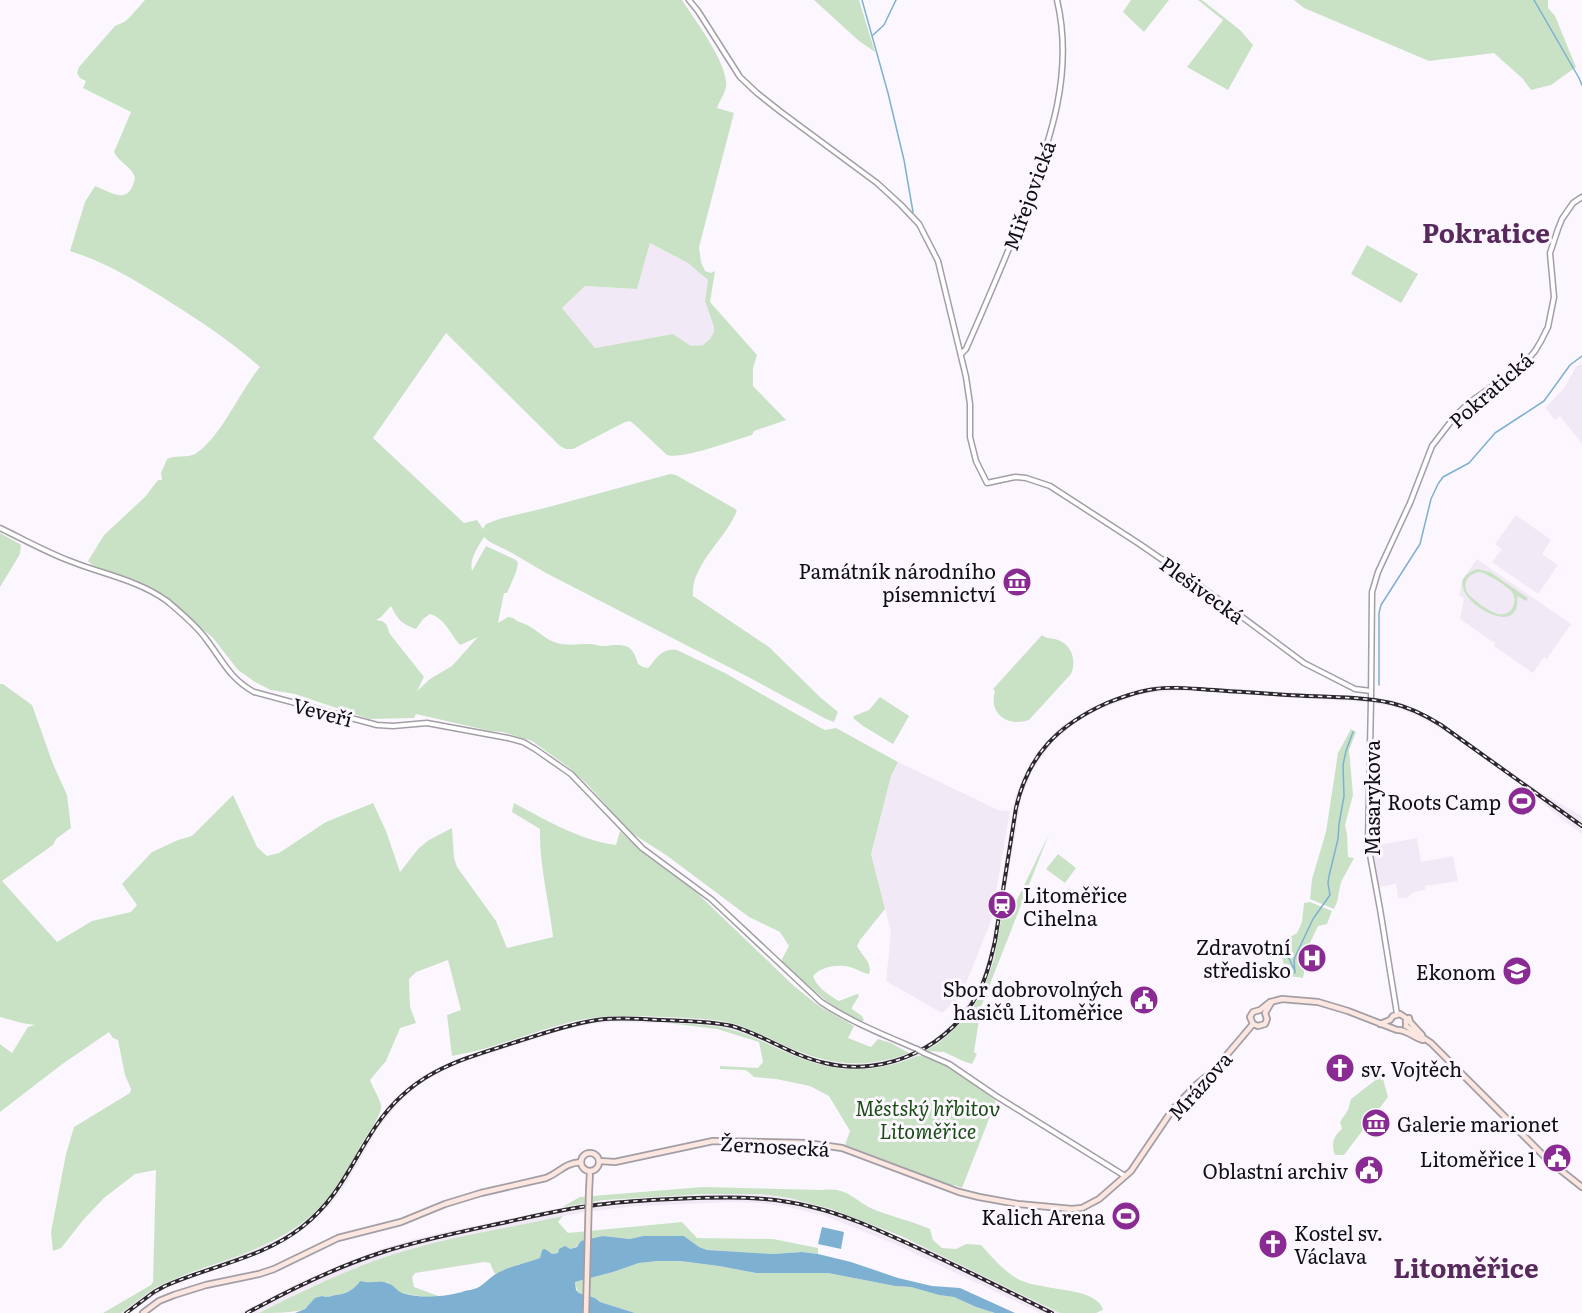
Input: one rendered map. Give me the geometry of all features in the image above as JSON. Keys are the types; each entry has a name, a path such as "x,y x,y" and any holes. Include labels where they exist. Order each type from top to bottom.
{"main road":[{"path":"1275,1001 1267,1008 1267,1019 1264,1025 1253,1024 1251,1015 1255,1011 1260,1010 1266,1004 1275,1001 1287,999 1318,1002 1397,1030 1403,1028"},
{"path":"1260,1010 1266,1013"},
{"path":"1380,1024 1397,1014 1406,1018 1403,1028"},
{"path":"1409,1018 1410,1022 1549,1161 1582,1187"},
{"path":"1390,1020 1392,1027"},
{"name":"Mrázova","path":"979,1197 1018,1204 1079,1208 1093,1203 1126,1177 1173,1109 1214,1070 1253,1024"},
{"path":"1403,1028 1417,1039 1429,1041"},
{"name":"Žernosecká","path":"143,1313 159,1301 174,1295 267,1271 338,1238 401,1222 445,1204 481,1193 552,1176 564,1166 581,1162 586,1154 592,1153 600,1161 615,1162 713,1141 807,1143 842,1148 959,1192 979,1197"},
{"path":"581,1162 584,1168 590,1171 596,1169 600,1161"},
{"path":"586,1313 590,1171"}],"street":[{"path":"689,0 740,77 780,112 877,183 919,224 938,261 961,354"},
{"name":"Miřejovická","path":"961,354 966,349 1008,252 1046,153 1057,109 1062,72 1064,42 1057,0"},
{"name":"Pokratická","path":"1375,580 1410,503 1432,446 1443,430 1470,402 1525,363 1541,341 1548,327 1554,297 1550,253 1562,219 1573,203 1582,196"},
{"name":"Plešivecká","path":"961,354 970,404 970,437 976,460 987,483 1015,477 1050,486 1138,543 1305,663 1354,688 1371,691"},
{"name":"Veveří","path":"0,528 69,561 120,578 156,594 176,609 205,637 228,671 248,689 266,696 377,725 427,723 523,742 571,774 642,848 711,899 814,997 858,1023 949,1064 1005,1102 1126,1177"},
{"name":"Masarykova","path":"1375,580 1372,592 1368,844 1397,1014"}],"shaded area":[{"path":"650,243 688,263 708,280 705,301 714,332 703,345 691,346 673,334 595,348 562,308 585,286 637,289"},
{"path":"1582,363 1582,444 1560,416 1555,420 1545,407 1564,388 1576,367"},
{"path":"1516,515 1551,540 1542,554 1558,565 1538,594 1492,562 1502,549 1495,544"},
{"path":"1477,559 1571,624 1547,659 1544,657 1533,673 1494,646 1495,642 1460,619 1464,598 1459,595 1462,580"},
{"path":"1175,685 1367,697 1405,704 1436,719 1537,790 1582,816 1582,834 1524,787 1451,735 1420,717 1391,706 1366,702 1186,691 1156,692 1135,696 1094,712 1074,724 1053,742 1033,769 1021,799 994,960 987,982 966,1017 937,1044 917,1056 888,1066 850,1070 820,1065 752,1036 719,1027 699,1024 613,1022 560,1031 460,1063 428,1079 400,1102 378,1128 333,1202 304,1229 271,1249 174,1285 156,1294 130,1313 121,1313 163,1284 281,1238 301,1224 328,1198 342,1179 374,1124 395,1098 425,1074 458,1058 558,1026 590,1018 612,1016 699,1018 720,1021 754,1031 821,1060 851,1064 886,1060 914,1051 934,1040 961,1013 981,980 992,941 1015,797 1036,753 1061,726 1092,707 1134,690"},
{"path":"898,762 998,810 1010,811 991,921 961,996 942,1013 886,981 891,932 871,854 891,776"},
{"path":"1417,838 1421,862 1453,856 1458,881 1425,886 1425,890 1414,892 1406,899 1405,897 1398,898 1396,884 1379,887 1372,848"},
{"path":"730,1193 790,1198 853,1217 933,1251 1060,1313 1040,1313 897,1245 828,1217 789,1207 730,1202 638,1206 584,1212 452,1239 411,1249 353,1269 259,1313 240,1313 300,1282 342,1264 383,1248 430,1235 583,1203"}],"green space":[{"path":"145,0 682,0 710,42 722,66 726,87 717,108 734,113 699,247 705,271 711,273 715,271 710,302 757,355 753,368 753,386 786,420 754,431 752,435 684,455 667,455 630,421 573,449 566,449 560,446 446,333 373,438 464,523 477,520 483,529 486,524 499,519 670,474 676,475 737,510 697,573 693,596 769,647 838,712 834,722 546,573 484,537 471,567 472,571 486,546 518,563 507,593 504,593 498,623 508,617 513,618 549,640 561,644 625,646 633,651 638,664 648,668 663,652 677,650 725,673 819,727 825,730 836,728 898,762 891,776 871,854 885,909 857,946 870,966 869,974 850,967 835,966 825,968 813,976 820,987 839,1001 858,994 852,1009 862,1016 863,1021 840,1012 783,965 782,959 789,946 780,932 749,917 666,855 630,832 588,785 567,766 532,741 503,732 416,714 414,718 369,719 295,694 271,690 238,670 213,638 160,593 92,565 88,561 104,535 145,497 158,480 162,480 161,473 167,459 195,454 213,437 260,367 218,334 148,289 111,268 70,251 85,202 95,186 114,194 124,195 129,192 135,178 131,170 114,152 131,112 83,88 86,81 77,73 79,67 115,26 129,18","holes":["650,243 688,263 708,280 705,301 714,332 703,345 691,346 673,334 595,348 562,308 585,286 637,289","391,606 401,621 416,629 430,614 435,616 444,623 460,645 478,637 452,666 430,679 417,691 424,677 390,634 386,624 376,620"]},
{"path":"814,0 859,0 875,52 859,41"},
{"path":"1131,0 1169,0 1144,32 1123,12"},
{"path":"1198,0 1202,0 1240,30 1253,45 1228,90 1187,67 1223,20"},
{"path":"1294,0 1548,0 1548,8 1555,16 1576,67 1551,85 1531,90 1523,79 1494,53 1429,61 1304,8"},
{"path":"1367,245 1418,274 1401,303 1351,274"},
{"path":"0,533 21,545 20,554 0,587"},
{"path":"1478,569 1490,572 1528,598 1526,601 1517,596 1515,611 1506,617 1494,615 1480,608 1469,598 1463,587 1465,577","holes":["1480,572 1512,592 1514,605 1510,611 1498,614 1469,595 1466,581 1470,576"]},
{"path":"1042,635 1061,641 1069,648 1073,658 1071,674 1029,720 1014,722 1008,720 997,713 993,689"},
{"path":"0,684 32,705 53,764 67,795 71,828 56,839 53,845 2,881 57,942 92,921 131,912 137,905 122,884 152,852 192,836 233,795 257,847 267,856 279,853 326,822 373,803 386,831 400,872 419,848 452,828 454,858 457,867 496,921 507,948 553,937 543,870 540,829 512,812 514,803 589,839 616,845 620,831 647,856 695,891 794,986 819,1006 854,1026 848,1038 871,1047 878,1039 909,1053 875,1062 844,1063 797,1051 750,1029 722,1021 620,1016 575,1021 452,1056 447,1015 461,1010 448,960 416,972 409,979 410,1007 416,1023 400,1028 386,1061 370,1080 381,1105 379,1115 342,1179 321,1206 286,1234 267,1244 163,1284 121,1313 103,1313 153,1282 156,1170 135,1174 104,1198 61,1248 53,1251 51,1232 66,1154 74,1127 130,1093 131,1089 125,1075 118,1040 113,1038 109,1032 0,1112 0,1044 12,1053 28,1027 35,1025 0,1017"},
{"path":"880,697 909,716 893,744 853,718 869,710"},
{"path":"1351,729 1356,732 1349,750 1353,795 1345,825 1348,857 1354,858 1341,882 1334,909 1310,899 1312,879 1326,832 1338,753"},
{"path":"1049,834 981,1007 974,1052 977,1054 972,1064 944,1052 925,1051 952,1031 982,993 994,960 1001,920 1013,908"},
{"path":"1058,854 1076,868 1065,883 1046,869"},
{"path":"1310,902 1332,911 1327,924 1318,926 1309,945 1303,978 1290,976 1284,966 1280,947 1297,933 1302,922 1304,903"},
{"name":"Městský hřbitov Litoměřice","path":"668,1023 724,1028 756,1038 797,1057 831,1067 864,1069 898,1063 917,1056 926,1057 958,1073 996,1101 962,1188 952,1186 845,1145 850,1131 829,1096 810,1086 754,1077 746,1070 720,1069 720,1066 758,1068 763,1062 759,1042 717,1029"},
{"path":"1382,1075 1388,1097 1344,1155 1335,1155 1334,1141 1342,1129 1340,1122 1348,1110 1351,1099"},
{"path":"703,1187 839,1191 875,1210 930,1229 933,1240 942,1248 956,1249 966,1244 981,1245 1016,1278 1035,1285 1091,1297 1099,1303 1103,1310 1096,1313 1060,1313 901,1236 831,1209 790,1198 760,1194 705,1194 604,1200 562,1207 580,1197"},
{"path":"563,1216 558,1222 568,1233 682,1222 697,1238 773,1239 818,1248 818,1254 707,1250 684,1236 643,1236 630,1239 603,1236 570,1249 559,1249 558,1253 552,1254 542,1250 540,1258 495,1274 490,1263 484,1262 415,1273 412,1277 414,1287 441,1297 401,1293 387,1282 368,1284 360,1281 350,1291 329,1297 321,1296 302,1310 259,1313 334,1277 391,1255 449,1239"},
{"path":"680,1261 756,1273 828,1273 954,1297 995,1313 635,1313 600,1302 577,1290 575,1282 639,1263"}],"water":[{"path":"822,1227 844,1232 841,1249 818,1244"},
{"path":"603,1236 630,1239 643,1236 684,1236 707,1250 818,1254 851,1262 898,1278 932,1286 960,1288 1015,1313 995,1313 954,1297 828,1273 756,1273 680,1261 658,1261 639,1263 575,1282 579,1293 635,1313 295,1313 305,1309 315,1298 346,1293 360,1281 384,1282 402,1293 424,1297 473,1289 499,1272 540,1258 542,1250 545,1249 552,1254 558,1253 559,1249 565,1246 570,1249 577,1247 581,1241"}],"waterway":[{"path":"862,0 888,93 904,160 913,212"},
{"path":"872,36 884,25 896,0"},
{"path":"1534,0 1582,85"},
{"path":"1379,685 1381,605 1420,544 1431,499 1438,484 1443,477 1469,463 1495,433 1544,401 1570,365 1582,356"},
{"path":"1295,973 1296,955 1313,919 1330,895 1328,883 1338,839 1344,796 1343,765 1353,732"},
{"path":"1283,946 1294,969"}],"railway":[{"path":"126,1313 165,1286 253,1254 287,1238 302,1227 326,1204 344,1180 390,1107 422,1080 439,1070 477,1055 567,1026 613,1019 715,1023 732,1026 813,1060 848,1066 871,1066 894,1061 915,1053 935,1041 953,1027 968,1009 987,972 995,941 1016,808 1028,772 1037,757 1060,732 1074,721 1124,696 1162,688 1177,688 1353,698 1398,705 1441,725 1582,826"},
{"path":"247,1313 348,1264 429,1239 593,1205 726,1197 777,1200 825,1210 874,1228 927,1252 1052,1313"}],"place":[{"name":"Památník národního písemnictví","path":"1017,582"},
{"name":"Roots Camp","path":"1522,801"},
{"name":"Litoměřice Cihelna","path":"1002,905"},
{"name":"Zdravotní středisko","path":"1312,958"},
{"name":"Ekonom","path":"1517,971"},
{"name":"Sbor dobrovolných hasičů Litoměřice","path":"1144,1000"},
{"name":"sv. Vojtěch","path":"1340,1068"},
{"name":"Galerie marionet","path":"1376,1123"},
{"name":"Litoměřice 1","path":"1557,1158"},
{"name":"Oblastní archiv","path":"1369,1170"},
{"name":"Kalich Arena","path":"1126,1216"},
{"name":"Kostel sv. Václava","path":"1273,1244"}],"district":[{"name":"Pokratice","path":"1486,231"},
{"name":"Litoměřice","path":"1466,1266"}]}
